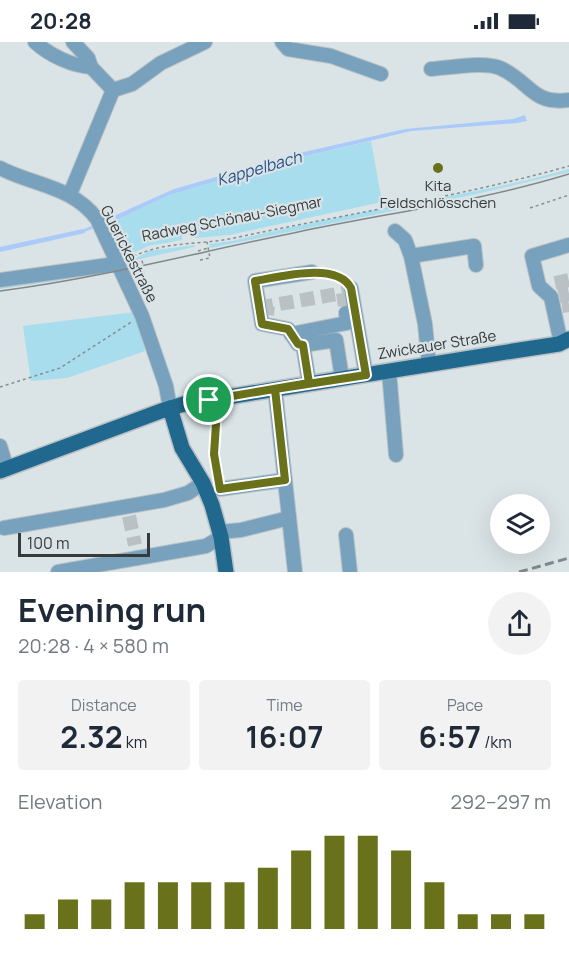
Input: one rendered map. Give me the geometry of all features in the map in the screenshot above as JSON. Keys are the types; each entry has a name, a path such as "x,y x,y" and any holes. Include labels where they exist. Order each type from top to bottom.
{"main road":[{"name":"Zwickauer Straße","path":"3,470 170,408 565,341"},
{"path":"170,408 182,448 203,483 212,506 220,534 226,572"}],"street":[{"path":"73,42 113,90"},
{"path":"113,90 132,84 161,63 205,42"},
{"path":"282,42 288,49 331,56 381,74"},
{"path":"44,45 82,67 92,67"},
{"path":"431,69 480,65 498,67 517,77 538,97 553,101 569,99"},
{"path":"70,194 113,90"},
{"name":"Guerickestraße","path":"0,168 70,194 88,208 99,224 141,316 166,386 170,408"},
{"path":"395,231 405,240 411,256 425,324 429,365"},
{"path":"565,341 556,299 541,287 532,256 569,245"},
{"path":"411,256 474,246 477,265"},
{"path":"0,280 116,264"},
{"path":"312,272 255,281 262,324 267,320 288,329 298,344 336,340 342,378"},
{"path":"351,288 366,375"},
{"path":"291,334 347,318"},
{"path":"303,345 309,383"},
{"path":"389,371 396,455"},
{"path":"275,389 295,572"},
{"path":"0,446 3,470"},
{"path":"220,489 285,480"},
{"path":"4,528 128,512 188,493 203,483"},
{"path":"58,572 136,551 154,556 206,546 220,534 289,518"},
{"path":"346,535 350,572"}],"path":[{"name":"Radweg Schönau-Siegmar","path":"116,264 144,250 230,239 507,183 569,166"},
{"path":"530,208 569,195"},
{"path":"200,260 210,258 207,241"},
{"path":"198,251 208,249"},
{"path":"312,272 336,276 348,281 351,288"},
{"path":"0,387 60,368 141,316"},
{"path":"209,400 216,424 214,454 220,489"}],"shaded area":[{"path":"371,141 382,202 229,235 195,238 189,231 183,231 182,240 148,246 126,256 110,223 170,195 277,163"},
{"path":"569,169 569,172 472,195 210,248 209,244 504,185"},
{"path":"195,245 194,247 131,261 149,251"},
{"path":"108,271 56,281 0,289 0,283"},
{"path":"135,312 145,351 67,378 31,381 23,326"}],"water":[{"path":"525,115 527,121 517,123 411,131 277,163 170,195 110,223 107,219 174,189 304,152 405,129 513,119"},
{"path":"83,229 85,233 0,252 0,247"}],"waterway":[{"name":"Kappelbach","path":"81,232 97,225"}],"tunnel":[{"path":"555,283 569,280"},
{"path":"267,315 268,306 343,293 346,313"},
{"path":"559,296 569,294"},
{"path":"562,306 569,305"},
{"path":"129,516 135,545"}],"tram line":[{"path":"0,291 113,272 298,232 502,192 569,174"}],"railway":[{"path":"519,572 569,558"}],"place":[{"name":"Kita Feldschlösschen","path":"438,168"}],"route":[{"path":"312,272 336,276 348,281 366,375 275,389 285,480 220,489 214,454 216,424 209,400 309,383 303,345 298,344 288,329 262,324 255,281 312,272"}]}
